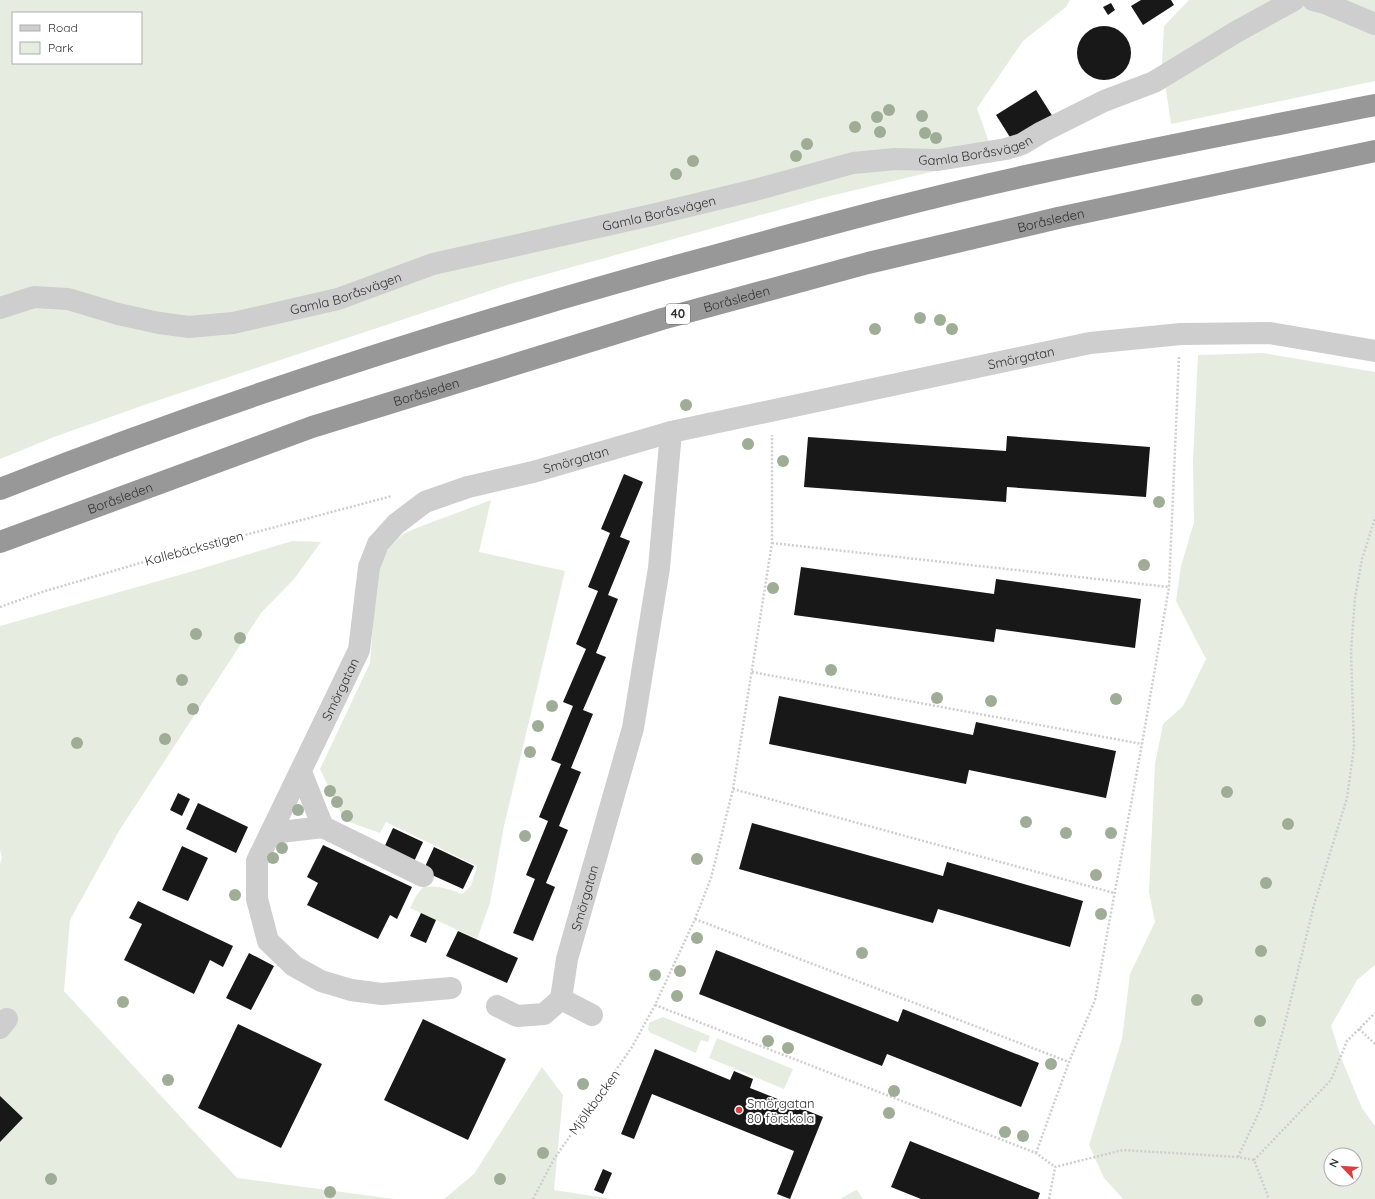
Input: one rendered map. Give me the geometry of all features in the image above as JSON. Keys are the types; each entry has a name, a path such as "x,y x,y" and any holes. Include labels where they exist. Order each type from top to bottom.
{"highway":[{"path":"0,489 107,447 294,383 485,321 653,272 859,216 1044,172 1375,105"},
{"name":"Boråsleden","path":"0,542 312,427 662,319 868,263 1058,218 1375,151"}],"street":[{"name":"Gamla Boråsvägen","path":"0,308 34,297 68,299 118,314 159,323 189,327 233,323 338,299 434,264 656,214 853,163 895,159 938,160 1006,149 1022,144 1042,132 1104,101 1154,82 1236,32 1294,0"},
{"path":"1313,0 1325,3 1375,24"},
{"name":"Smörgatan","path":"451,988 382,994 351,990 321,981 294,966 268,941 257,899 258,861 359,650 369,567 378,544 396,524 425,502 447,494 671,432 1090,343 1181,334 1270,333 1375,351"},
{"name":"Smörgatan","path":"561,999 567,959 633,728 659,568 671,432"},
{"path":"301,772 323,827"},
{"path":"272,832 323,827 423,876"},
{"path":"497,1006 517,1016 544,1014 561,999 592,1015"}],"path":[{"path":"1036,1153 1069,1062 1095,1000 1142,744 1168,587 1181,334"},
{"name":"Mjölkbacken","path":"533,1199 554,1159 632,1047 655,1005 695,919 711,878 733,789 772,543 773,410"},
{"name":"Kallebäcksstigen","path":"0,607 42,592 147,561 390,496"},
{"path":"1238,1157 1261,1108 1284,1027 1312,913 1347,798 1354,747 1351,651 1355,598 1362,559 1375,518"},
{"path":"772,543 1168,587"},
{"path":"752,672 1142,744"},
{"path":"733,789 1114,893"},
{"path":"695,919 1069,1062"},
{"path":"655,1005 1036,1153 1055,1167"},
{"path":"1254,1160 1331,1080 1347,1041 1375,1013"},
{"path":"1359,1029 1375,1044"},
{"path":"1055,1167 1123,1150 1238,1157 1254,1160"},
{"path":"1254,1160 1269,1199"},
{"path":"1049,1199 1055,1167"}],"green space":[{"path":"0,0 1070,0 1066,7 1023,41 977,108 994,157 826,197 507,285 147,404 54,437 0,459"},
{"path":"1189,0 1375,0 1375,81 1171,124 1162,62 1164,26"},
{"path":"1263,353 1375,372 1375,965 1357,980 1331,1026 1342,1060 1362,1108 1375,1126 1375,1199 1123,1199 1104,1178 1089,1145 1122,1039 1130,974 1155,922 1149,892 1155,764 1163,724 1183,706 1206,659 1176,601 1181,566 1194,522 1193,461 1198,355"},
{"path":"491,500 479,552 565,571 504,826 490,903 477,939 410,908 416,896 423,887 443,888 462,894 471,886 477,866 386,822 380,833 344,820 320,769 370,663 379,565 389,548 403,534"},
{"path":"292,541 321,542 294,579 261,613 119,831 70,920 64,991 237,1178 394,1199 0,1199 0,864 2,857 0,850 0,626 190,572"},
{"path":"663,1017 710,1036 708,1042 701,1040 696,1053 651,1033 648,1030 649,1023"},
{"path":"717,1038 793,1069 784,1089 709,1058"},
{"path":"542,1067 563,1095 554,1190 612,1199 444,1199 474,1174"},
{"path":"856,1190 863,1199 840,1199"}],"building":[{"path":"1141,0 1171,0 1174,5 1143,25 1131,6"},
{"path":"1111,3 1115,10 1108,15 1103,7"},
{"path":"1099,26 1109,26 1119,30 1127,38 1131,48 1131,58 1127,68 1119,76 1109,80 1099,80 1089,76 1081,68 1077,58 1077,48 1081,38 1089,30"},
{"path":"1036,90 1053,117 1013,142 996,115"},
{"path":"1007,436 1150,447 1146,497 1007,487 1006,502 804,487 808,437 1006,451"},
{"path":"624,474 643,482 620,537 630,541 608,595 618,599 596,653 606,657 583,710 593,714 571,768 581,772 559,826 568,830 546,883 555,887 533,941 513,933 535,879 526,875 548,821 539,817 561,764 551,760 573,706 563,702 586,649 576,644 598,591 588,587 610,533 601,529"},
{"path":"801,567 994,594 996,579 1141,599 1135,648 996,629 994,642 794,615"},
{"path":"779,696 973,735 976,722 1116,751 1106,798 969,770 966,784 769,744"},
{"path":"178,793 190,799 182,816 170,810"},
{"path":"198,803 248,827 236,853 186,829"},
{"path":"752,823 943,876 947,862 1083,901 1070,947 938,909 933,923 739,869"},
{"path":"393,828 423,842 412,866 382,852"},
{"path":"323,845 412,887 397,919 390,915 378,939 307,905 318,883 307,877"},
{"path":"182,846 208,858 188,901 162,890"},
{"path":"434,847 474,866 463,889 423,871"},
{"path":"138,901 233,946 223,967 210,960 194,994 124,960 142,924 129,918"},
{"path":"421,913 436,920 426,943 410,936"},
{"path":"458,931 518,958 507,983 446,956"},
{"path":"716,950 898,1022 903,1009 1039,1063 1021,1107 887,1054 882,1066 699,994"},
{"path":"249,953 274,966 251,1010 226,998"},
{"path":"423,1019 506,1059 468,1140 384,1100"},
{"path":"238,1024 322,1064 281,1148 198,1108"},
{"path":"655,1049 730,1080 734,1071 753,1079 750,1088 823,1117 790,1199 777,1194 794,1151 652,1094 634,1139 621,1134"},
{"path":"0,1096 23,1118 0,1142"},
{"path":"910,1141 1040,1193 1038,1199 921,1199 891,1187"},
{"path":"603,1169 612,1173 603,1194 594,1190"}],"place":[{"name":"Smörgatan 80 förskola","path":"739,1110"}]}
